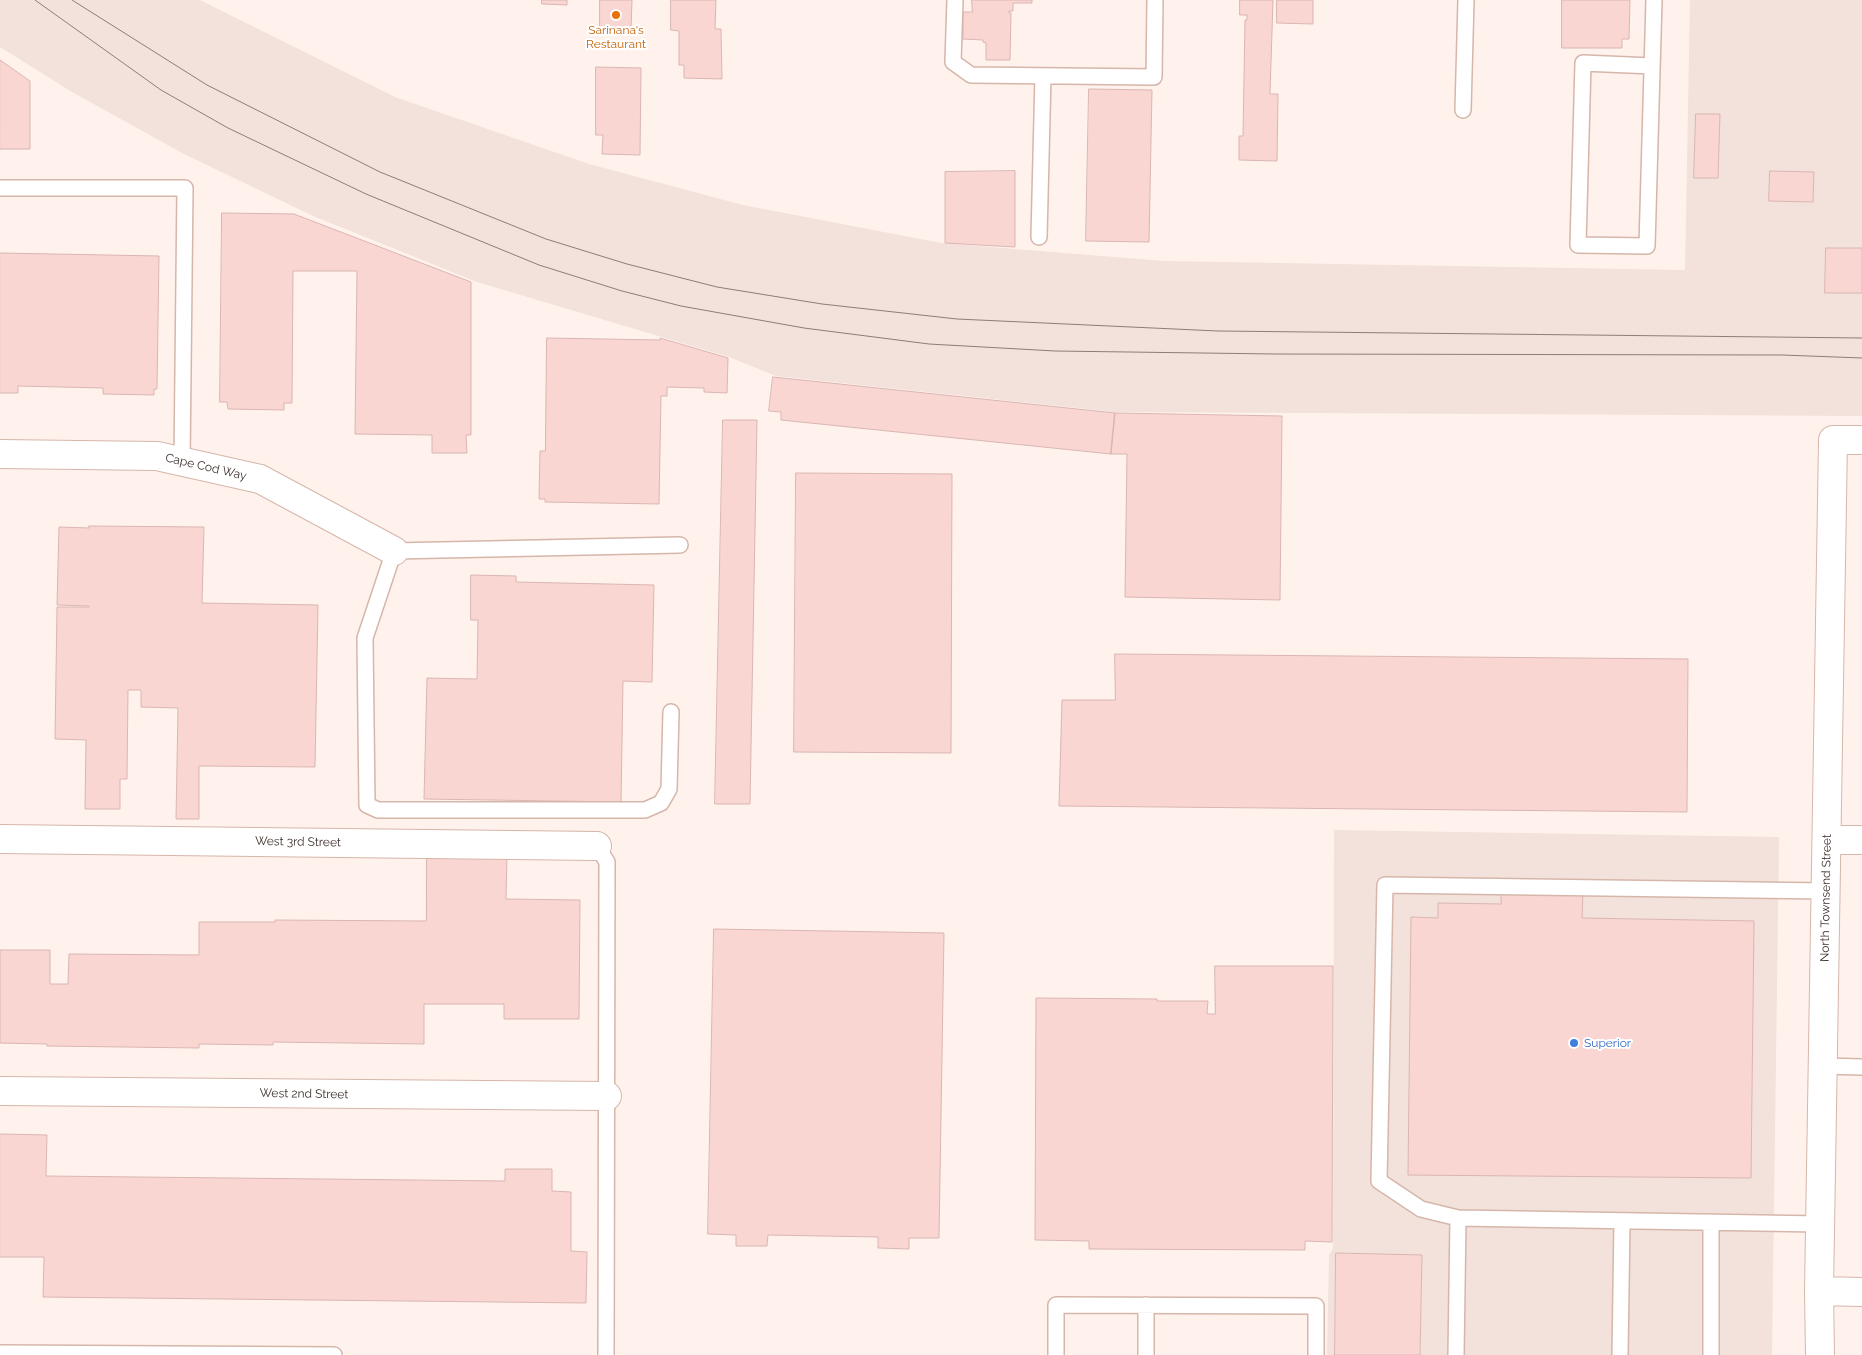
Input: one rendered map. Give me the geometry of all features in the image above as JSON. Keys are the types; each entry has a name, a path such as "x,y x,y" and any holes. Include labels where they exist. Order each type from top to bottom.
{"street":[{"name":"North Townsend Street","path":"1820,1355 1819,1291 1833,440 1862,440"},
{"name":"Cape Cod Way","path":"0,454 157,456 260,479 394,551"},
{"name":"West 3rd Street","path":"0,838 596,846"},
{"path":"1827,840 1862,840"},
{"name":"West 2nd Street","path":"0,1091 607,1096"},
{"path":"1819,1291 1862,1292"}],"lane":[{"path":"955,0 953,62 971,75 1154,77 1155,0"},
{"path":"1463,110 1466,0"},
{"path":"1652,66 1583,63 1578,245 1647,246 1654,0"},
{"path":"1039,237 1043,76"},
{"path":"0,188 185,188 182,462"},
{"path":"671,712 669,789 661,804 645,810 378,810 367,805 366,638 394,551 680,545"},
{"path":"596,846 607,862 606,1355"},
{"path":"1820,1224 1458,1218 1421,1209 1379,1181 1385,885 1826,891"},
{"path":"1823,1066 1862,1066"},
{"path":"1456,1355 1458,1218"},
{"path":"1620,1355 1622,1221"},
{"path":"1711,1222 1711,1355"},
{"path":"1056,1355 1056,1305 1316,1306 1316,1355"},
{"path":"1146,1305 1146,1355"},
{"path":"0,1353 334,1355"}],"shaded area":[{"path":"0,0 200,0 395,97 589,164 743,205 941,243 1164,261 1685,270 1690,0 1862,0 1862,416 1115,412 776,376 729,357 477,282 313,216 182,153 72,92 0,47"},
{"path":"1334,830 1779,837 1772,1355 1327,1355 1329,1255 1333,1248"}],"building":[{"path":"542,0 567,0 567,5 542,4"},
{"name":"Sarinana's Restaurant","path":"600,0 632,0 631,30 600,30"},
{"path":"671,0 716,0 715,29 721,29 722,79 684,78 684,65 679,65 679,31 671,30"},
{"path":"972,0 1032,0 1032,3 1013,3 1013,11 1009,11 1011,13 1010,60 986,60 986,43 983,40 963,39 963,12 972,12"},
{"path":"1240,0 1273,0 1270,94 1278,94 1277,161 1239,160 1239,136 1243,136 1245,20 1247,20 1247,15 1240,15"},
{"path":"1277,0 1313,0 1313,24 1277,23"},
{"path":"1562,0 1630,0 1629,39 1622,39 1622,48 1562,48"},
{"path":"0,60 30,81 30,149 0,149"},
{"path":"596,67 641,68 640,155 602,154 603,135 596,135"},
{"path":"1089,89 1152,90 1149,242 1086,241"},
{"path":"1696,114 1720,114 1718,178 1694,178"},
{"path":"1015,171 1015,247 945,243 945,172"},
{"path":"1770,171 1814,172 1813,202 1769,201"},
{"path":"222,213 294,214 471,282 471,435 466,435 467,453 432,453 432,435 355,434 357,271 293,271 292,403 284,403 284,410 228,409 227,402 220,402"},
{"path":"1826,248 1862,248 1862,293 1825,293"},
{"path":"0,253 159,256 157,389 154,389 154,395 103,394 103,388 18,386 18,393 0,393"},
{"path":"547,338 660,340 660,338 728,358 727,393 704,392 704,388 667,387 667,396 661,396 659,504 545,502 545,499 539,499 540,451 545,451"},
{"path":"773,377 1115,413 1111,454 781,420 781,412 769,411"},
{"path":"1115,413 1282,416 1280,600 1125,597 1127,454 1111,454"},
{"path":"723,420 757,420 750,804 715,804"},
{"path":"796,473 952,474 951,753 794,752"},
{"path":"89,526 204,527 202,603 318,605 315,767 199,766 199,819 176,819 178,708 141,707 141,690 128,690 127,779 120,779 120,809 85,809 86,740 55,739 57,607 89,607 57,605 59,527 89,528"},
{"path":"471,575 516,576 516,582 654,585 652,682 623,681 621,802 424,799 427,678 477,679 478,620 471,620"},
{"path":"1115,654 1688,659 1687,812 1059,806 1062,700 1115,700"},
{"path":"427,854 507,854 506,899 580,900 579,1019 504,1019 504,1004 424,1004 424,1044 273,1042 273,1045 199,1044 199,1048 47,1046 47,1044 0,1043 0,950 50,950 50,984 68,984 69,954 199,955 199,922 275,922 275,920 426,921"},
{"path":"1501,892 1583,893 1582,918 1754,921 1751,1178 1408,1175 1411,917 1438,918 1438,903 1501,904"},
{"path":"714,929 944,933 939,1238 909,1238 909,1249 878,1248 878,1237 768,1235 767,1246 736,1246 736,1235 708,1234"},
{"path":"1215,966 1333,966 1332,1242 1305,1241 1305,1250 1089,1249 1089,1241 1035,1240 1036,998 1208,1001 1207,1014 1215,1014"},
{"path":"0,1134 47,1135 46,1176 505,1181 505,1169 552,1169 552,1191 571,1192 571,1251 587,1252 586,1303 43,1297 44,1257 0,1257"},
{"path":"1336,1253 1422,1255 1420,1355 1335,1355"}],"tram line":[{"path":"35,0 161,90 228,128 366,194 539,265 622,291 681,306 804,328 929,344 1055,351 1275,354 1782,355 1862,358"},
{"path":"72,0 207,85 380,172 546,239 627,264 717,287 822,304 957,319 1218,331 1862,338"}],"place":[{"name":"Sarinana's Restaurant","path":"616,15"},
{"name":"Superior","path":"1574,1043"}]}
